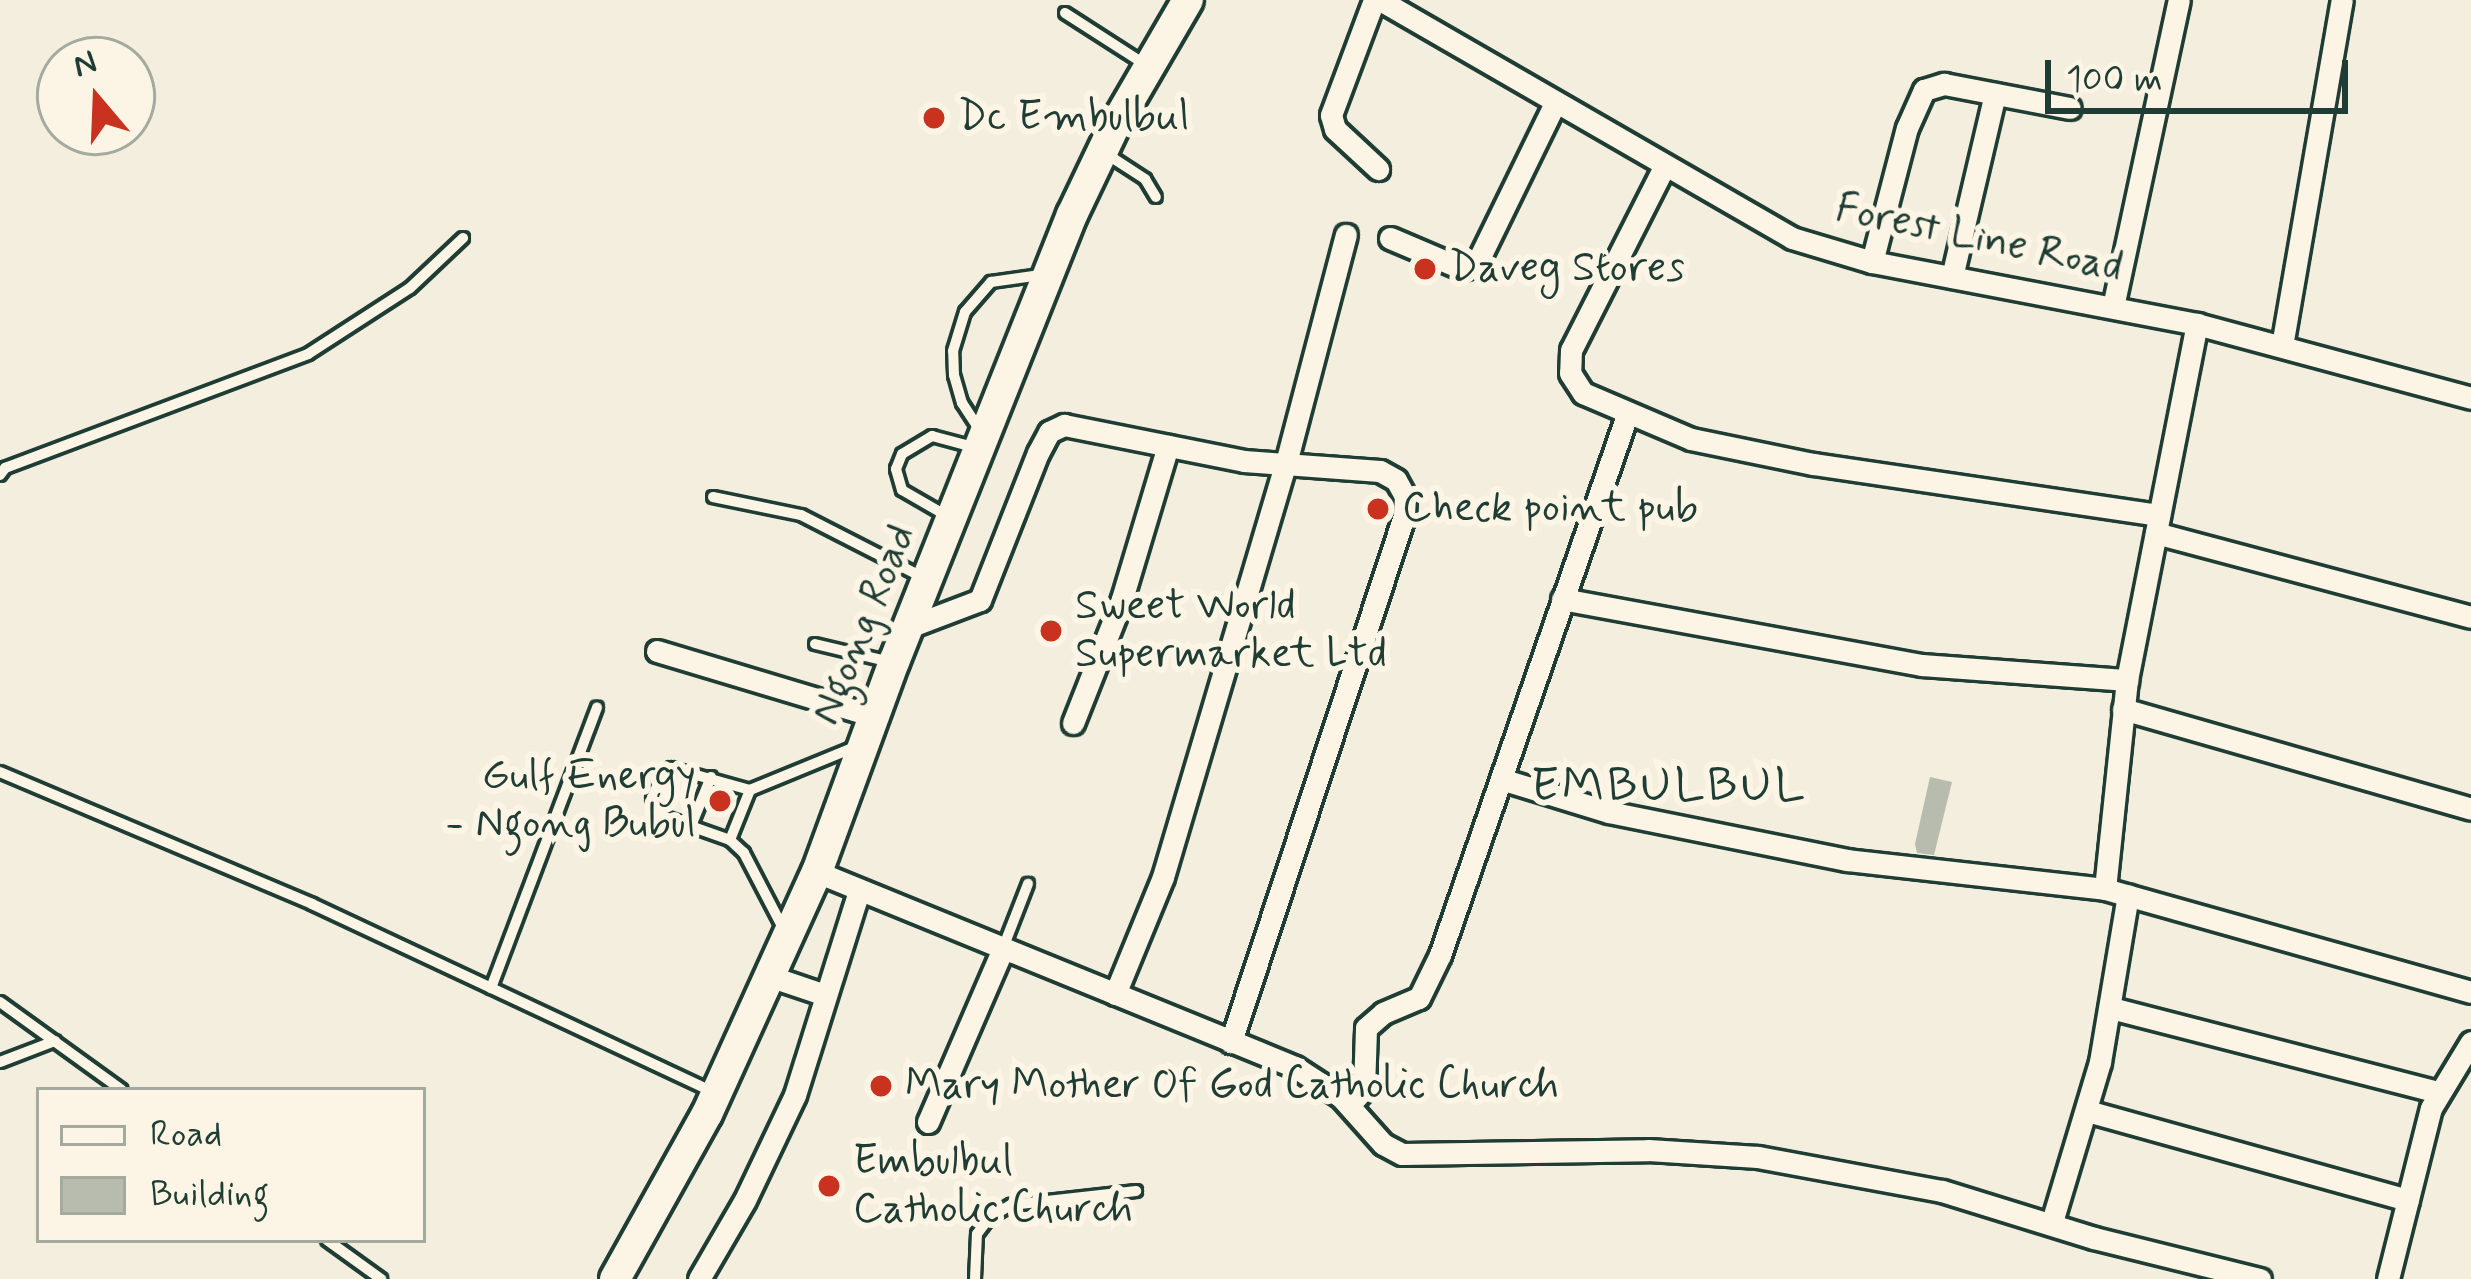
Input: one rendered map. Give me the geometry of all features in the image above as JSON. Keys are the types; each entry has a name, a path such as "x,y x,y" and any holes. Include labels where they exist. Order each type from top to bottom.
{"main road":[{"name":"Ngong Road","path":"615,1279 716,1093 817,872 893,662 1050,274 1102,151 1183,3"}],"street":[{"name":"Forest Line Road","path":"1377,0 1792,238 1872,262 2197,324 2471,398"},
{"path":"1377,0 1331,115 1335,129 1378,169"},
{"path":"2114,307 2179,0"},
{"path":"2282,346 2342,0"},
{"path":"1872,262 1920,94 1944,84 2070,108"},
{"path":"1952,277 1994,94"},
{"path":"1390,238 1463,269 1475,265 1555,103"},
{"path":"1664,167 1569,359 1572,379 1583,393 1682,437 2157,524 2471,616"},
{"path":"1115,994 1163,877 1286,463 1346,235"},
{"path":"2105,889 2127,680 2197,324"},
{"path":"1349,1105 1364,1089 1366,1028 1383,1012 1419,998 1440,955 1627,415"},
{"path":"909,627 980,600 1049,432 1064,425 1168,446 1388,474 1405,496 1404,516 1231,1042"},
{"path":"1073,723 1122,599 1168,446"},
{"path":"1562,598 1922,665 2127,680"},
{"path":"657,651 868,730"},
{"path":"2123,709 2471,809"},
{"path":"1501,779 1609,812 1847,860 2105,889 2471,992"},
{"path":"817,872 1308,1074 1349,1105 1383,1144 1402,1154 1628,1150 1758,1157 1942,1191 2094,1238 2260,1279"},
{"path":"699,1279 769,1154 795,1095 859,891"},
{"path":"2052,1222 2111,1008 2128,895"},
{"path":"928,1122 1003,949"},
{"path":"769,976 825,994"},
{"path":"2111,1008 2437,1092"},
{"path":"2388,1279 2437,1092 2471,1042"},
{"path":"2086,1111 2408,1200"}],"lane":[{"path":"1066,13 1149,67"},
{"path":"1102,151 1145,179 1156,196"},
{"path":"0,475 5,468 308,354 410,288 464,238"},
{"path":"983,444 954,375 953,351 964,312 991,282 1050,274"},
{"path":"952,519 902,490 896,469 914,443 932,436 983,444"},
{"path":"713,497 801,515 928,580"},
{"path":"814,644 893,662"},
{"path":"490,988 597,707"},
{"path":"730,840 750,790 868,730"},
{"path":"750,790 670,768 662,774 652,798 662,816 730,840 757,871 788,937"},
{"path":"0,772 312,904 716,1093"},
{"path":"691,826 711,777"},
{"path":"1003,949 1028,884"},
{"path":"0,1001 118,1087"},
{"path":"0,1062 55,1041"},
{"path":"975,1279 977,1234 989,1218 1011,1204 1136,1191"},
{"path":"331,1243 381,1279"}],"building":[{"path":"1930,777 1952,782 1934,855 1917,853 1915,844"}],"place":[{"name":"Dc Embulbul","path":"934,118"},
{"name":"Daveg Stores","path":"1425,269"},
{"name":"Check point pub","path":"1378,509"},
{"name":"Sweet World Supermarket Ltd","path":"1051,631"},
{"name":"Gulf Energy - Ngong Bubul","path":"720,801"},
{"name":"Mary Mother Of God Catholic Church","path":"881,1086"},
{"name":"Embulbul Catholic Church","path":"829,1186"}],"district":[{"name":"EMBULBUL","path":"1669,787"}]}
